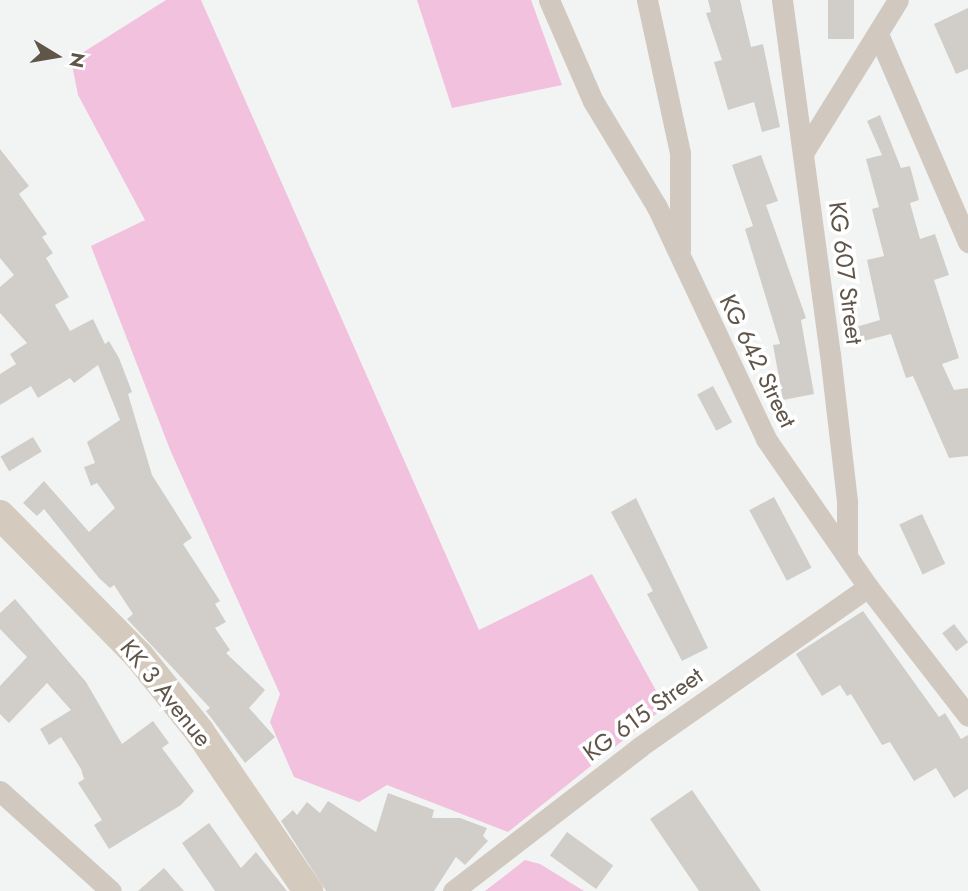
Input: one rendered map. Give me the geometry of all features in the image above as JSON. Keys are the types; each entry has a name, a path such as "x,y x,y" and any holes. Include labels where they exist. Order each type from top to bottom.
{"street":[{"name":"KG 642 Street","path":"549,0 593,101 680,254 766,439 868,587 968,716"},
{"path":"647,0 678,143 680,254"},
{"name":"KG 607 Street","path":"782,0 805,150 847,502 847,555"},
{"path":"805,150 898,0"},
{"path":"878,34 968,242"},
{"name":"KK 3 Avenue","path":"0,514 139,656 199,731 308,891"},
{"name":"KG 615 Street","path":"453,891 641,746 868,587"},
{"path":"0,791 111,891"}],"shaded area":[{"path":"166,0 201,0 479,630 592,574 665,707 508,832 387,785 359,802 294,777 270,722 280,694 171,452 91,246 145,220 78,95 71,60"},
{"path":"417,0 531,0 562,85 452,108"},
{"path":"525,860 540,864 584,891 485,891"}],"building":[{"path":"708,0 740,0 751,47 763,44 780,127 762,132 754,102 728,110 714,62 722,60 706,13 711,12"},
{"path":"828,0 854,0 854,39 828,39"},
{"path":"968,8 968,69 956,74 934,24"},
{"path":"880,115 901,168 910,166 919,200 910,203 920,239 935,234 949,275 934,280 959,358 942,364 954,390 968,388 968,456 949,458 913,376 906,378 891,334 860,342 856,327 880,320 867,260 884,256 872,209 879,207 866,159 882,155 867,121"},
{"path":"0,149 29,186 19,194 47,234 42,237 53,253 46,258 69,297 55,305 70,331 93,319 105,344 109,341 119,358 132,392 128,394 152,475 192,538 183,544 220,601 215,604 226,622 215,628 230,650 226,653 265,690 249,708 275,737 245,763 206,711 210,708 127,619 133,614 114,585 110,588 99,578 44,509 37,516 23,503 44,481 89,532 115,508 97,483 91,486 84,467 95,463 87,442 120,420 98,365 74,383 70,378 38,398 31,386 0,405 0,374 16,364 10,354 27,343 0,313 0,287 14,275 0,258"},
{"path":"761,155 778,201 766,205 806,318 801,320 814,394 783,400 773,345 780,344 745,229 753,226 732,165"},
{"path":"713,386 732,422 716,431 697,394"},
{"path":"33,437 42,452 9,471 0,457"},
{"path":"774,497 812,568 787,581 749,510"},
{"path":"636,498 708,648 682,661 647,594 653,591 611,512"},
{"path":"922,514 945,564 923,574 899,525"},
{"path":"15,599 86,682 122,744 153,721 169,743 162,748 194,791 181,805 109,849 94,825 102,820 78,783 84,779 81,769 61,737 49,745 40,729 71,710 47,683 9,723 0,714 0,686 27,657 0,629 0,613"},
{"path":"863,611 939,717 945,713 961,739 968,735 968,789 954,798 936,768 914,781 890,742 882,745 851,694 847,696 840,685 822,696 796,654"},
{"path":"954,624 968,642 956,651 942,633"},
{"path":"692,790 761,891 699,891 650,819"},
{"path":"388,793 434,810 432,818 460,818 487,828 483,836 488,841 465,865 456,857 434,891 326,891 281,821 293,810 297,815 307,802 320,813 328,801 376,832"},
{"path":"209,823 241,868 256,852 287,891 215,891 182,843"},
{"path":"567,832 613,866 596,889 550,855"},
{"path":"164,868 184,891 138,891"}]}
